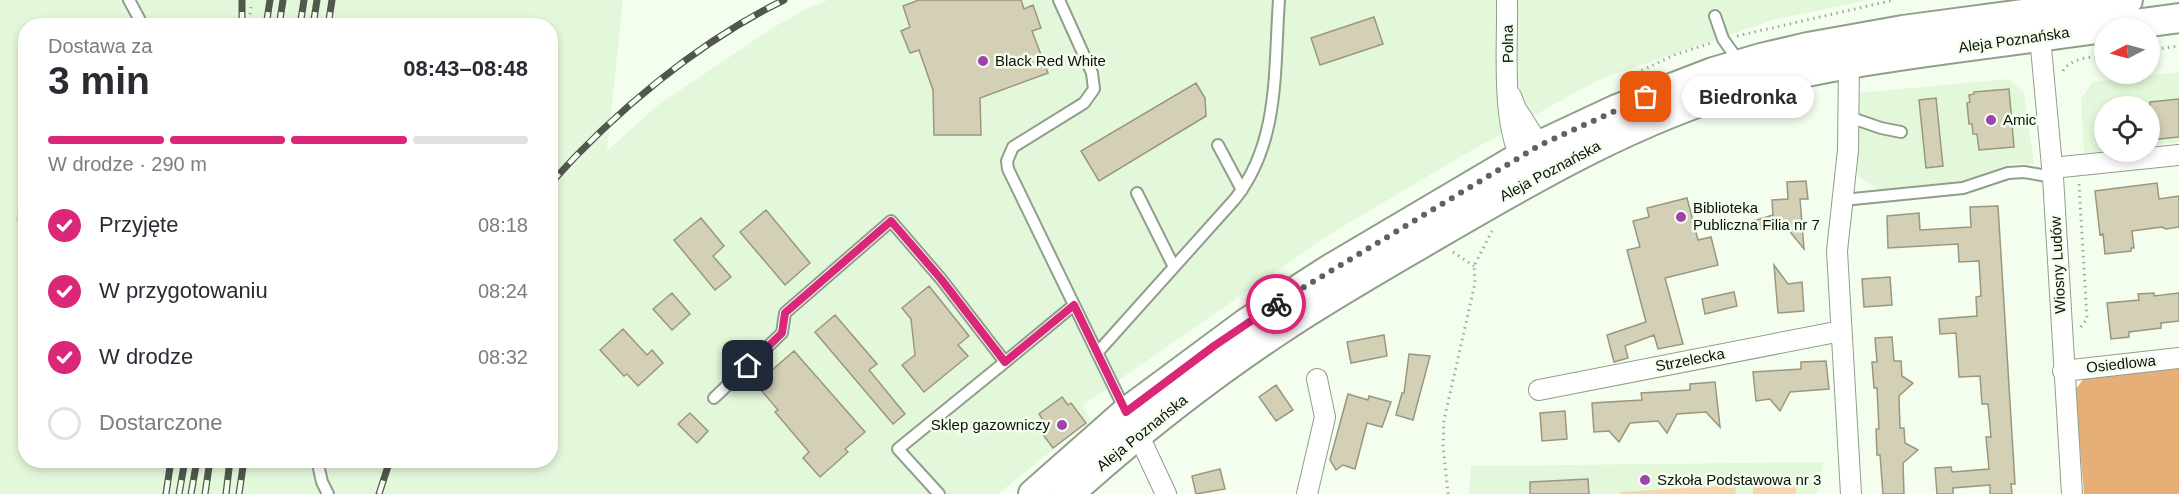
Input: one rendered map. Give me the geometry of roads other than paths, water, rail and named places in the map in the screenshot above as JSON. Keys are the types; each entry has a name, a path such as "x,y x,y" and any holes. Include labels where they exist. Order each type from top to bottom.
{"main road":[{"name":"Aleja Poznańska","path":"1069,494 1132,423 1214,346 1288,296 1535,162 1646,97 1740,64 1785,52 1865,36 2128,0"},
{"name":"Aleja Poznańska","path":"1033,494 1132,423 1201,385 1285,326 1498,199 1535,162 1620,134 1701,101 1769,81 1849,63 2179,18"}],"street":[{"name":"Polna","path":"1507,0 1508,88 1535,162"},
{"name":"Wiosny Ludów","path":"2040,36 2052,173 2072,494"},
{"path":"1849,63 1850,117 1837,251 1851,494"},
{"path":"2052,173 2078,166 2179,155"},
{"name":"Strzelecka","path":"1539,390 1841,331"},
{"name":"Osiedlowa","path":"2063,370 2179,358"},
{"path":"1307,494 1324,417 1317,379"},
{"path":"1132,423 1166,494"}],"lane":[{"path":"129,0 139,18"},
{"path":"1059,0 1092,73 1094,89 1084,103 1013,147 1007,161 1008,169 1132,423"},
{"path":"1097,353 1242,190 1258,162 1268,131 1279,0"},
{"path":"1715,16 1723,39 1740,64"},
{"path":"1850,117 1881,128 1901,132"},
{"path":"1218,145 1242,190"},
{"path":"1843,200 1960,184 2008,173 2052,173"},
{"path":"1137,193 1174,267"},
{"path":"714,398 782,333 785,313 891,221 941,279 1005,362"},
{"path":"939,494 898,448 1074,305"},
{"path":"318,468 320,494"},
{"path":"319,468 328,494"}],"railway":[{"path":"242,0 242,18"},
{"path":"267,18 270,0"},
{"path":"280,18 283,0"},
{"path":"301,18 304,0"},
{"path":"314,18 317,0"},
{"path":"329,18 332,0"},
{"path":"558,175 601,131 658,81 720,36 784,0"},
{"path":"166,494 170,468"},
{"path":"179,494 184,468"},
{"path":"191,494 196,468"},
{"path":"205,494 209,468"},
{"path":"226,494 229,468"},
{"path":"239,494 243,468"},
{"path":"379,494 387,468"}],"place":[{"name":"Black Red White","path":"983,61"},
{"name":"Biedronka","path":"1646,97"},
{"name":"Amic","path":"1991,120"},
{"name":"Biblioteka Publiczna Filia nr 7","path":"1681,217"},
{"name":"Sklep gazowniczy","path":"1062,425"},
{"name":"Szkoła Podstawowa nr 3","path":"1645,480"}]}
